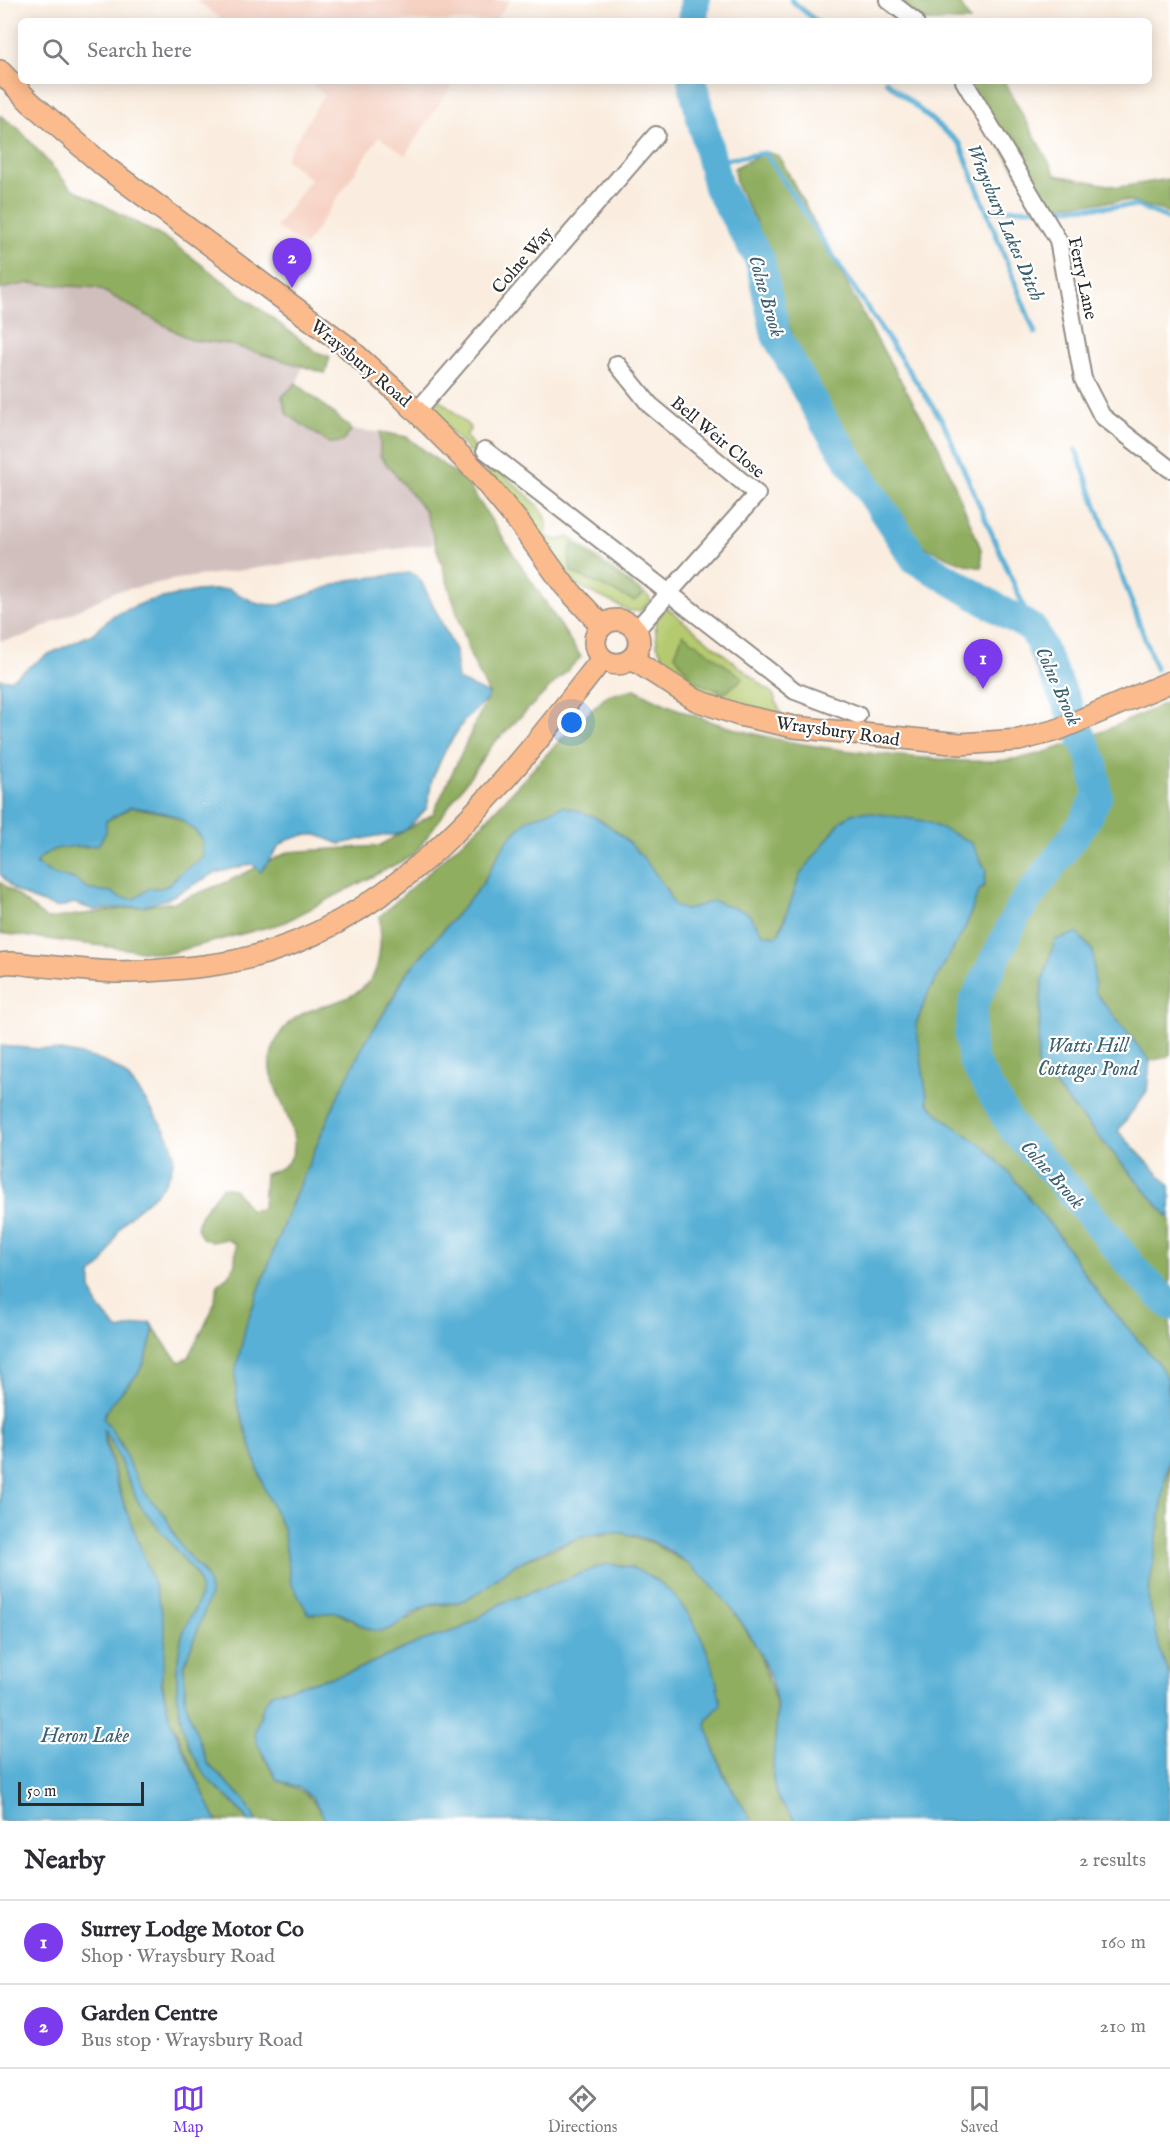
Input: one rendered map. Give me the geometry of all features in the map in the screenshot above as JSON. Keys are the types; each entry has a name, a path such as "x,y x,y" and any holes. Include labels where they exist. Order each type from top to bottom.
{"main road":[{"name":"Wraysbury Road","path":"0,71 30,102 104,166 345,345 417,411 477,472 520,524 564,585 602,626"},
{"path":"617,620 624,621 636,630 639,646 632,659 616,665 602,659 595,645 597,632 602,626 617,620"},
{"path":"2,962 118,972 204,966 241,959 304,939 354,913 436,852 464,824 549,727 602,659"},
{"name":"Wraysbury Road","path":"632,659 696,700 739,715 795,727 961,744 1018,740 1057,730 1107,711 1170,682"}],"street":[{"path":"888,0 911,18"},
{"name":"Ferry Lane","path":"966,84 1059,240 1083,379 1102,416 1170,469"},
{"name":"Colne Way","path":"417,411 656,135"},
{"name":"Bell Weir Close","path":"617,364 650,405 757,494 671,594"},
{"name":"Wraysbury Road","path":"485,450 795,691 858,715"},
{"path":"636,630 671,594"}],"shaded area":[{"path":"195,0 510,0 497,18 220,18"},
{"path":"311,84 453,84 405,155 379,137 305,246 276,227 311,179 285,159 324,94"},
{"path":"29,283 98,288 191,340 228,344 303,365 297,383 352,430 380,432 380,456 425,511 433,544 177,579 114,592 26,636 0,641 0,289"}],"green space":[{"path":"879,0 958,0 968,18 907,18"},
{"path":"963,84 1006,84 1056,175 1119,187 1170,179 1170,213 1128,201 1037,206"},
{"path":"0,115 19,129 70,187 170,241 317,352 330,357 325,373 228,344 191,340 98,288 29,283 0,289"},
{"path":"766,152 779,156 873,333 938,445 981,549 982,567 966,564 932,550 907,536 898,527 883,511 807,381 756,222 736,184 734,168"},
{"path":"296,383 350,427 351,430 343,442 329,443 287,414 282,397"},
{"path":"437,397 471,428 466,436 484,458 524,492 542,511 547,523 546,537 559,540 569,537 648,596 651,601 640,611 630,611 574,584 485,469 438,417 434,405"},
{"path":"380,432 407,437 467,483 581,657 493,744 414,855 283,923 166,954 0,933 0,882 47,919 175,902 227,882 288,852 379,846 433,814 489,694 471,657 425,511 380,456"},
{"path":"573,544 643,595 634,601 571,572 569,554"},
{"path":"666,607 773,694 782,717 709,697 669,668 657,645 655,622"},
{"path":"683,634 743,678 725,693 693,681 675,655"},
{"path":"635,689 703,719 776,739 851,751 976,761 1014,759 1063,747 1170,701 1170,1054 1167,1057 1150,1061 1094,992 1093,951 1077,933 1055,941 1042,983 1037,1065 1170,1219 1170,1394 1168,1379 1101,1297 1057,1233 984,1147 943,1118 928,1104 916,1025 928,993 966,926 979,891 984,886 986,870 971,842 804,872 777,936 763,934 747,912 686,910 673,905 666,888 506,842 481,886 405,975 336,1100 287,1215 246,1325 237,1402 264,1488 283,1528 291,1583 311,1614 336,1612 369,1630 409,1619 427,1606 455,1604 472,1597 514,1565 582,1537 620,1532 655,1544 701,1572 731,1607 758,1649 776,1702 777,1732 773,1780 778,1799 796,1821 752,1821 744,1810 725,1775 706,1725 708,1718 721,1705 542,1589 502,1603 460,1629 419,1642 351,1672 272,1693 264,1704 255,1731 262,1754 277,1780 311,1799 326,1821 256,1821 245,1800 207,1763 185,1701 184,1666 210,1596 205,1573 181,1548 165,1515 145,1494 129,1466 121,1443 103,1418 113,1401 142,1366 154,1328 180,1362 189,1357 212,1310 218,1284 228,1276 235,1264 236,1244 226,1239 212,1242 202,1238 197,1228 201,1214 222,1187 234,1189 251,1211 263,1208 265,1174 282,1167 292,1157 294,1144 292,1129 270,1068 273,1048 282,1031 306,1012 347,998 360,990 375,973 380,949 380,916 482,824 561,739 608,695"},
{"path":"131,807 162,812 187,824 202,839 203,856 169,884 161,888 150,888 134,899 118,897 112,892 90,890 74,879 55,875 35,864 46,853 58,848 87,847 106,821"},
{"path":"102,1427 112,1443 139,1504 197,1576 200,1585 199,1600 182,1636 178,1660 179,1711 189,1745 206,1776 248,1821 216,1821 168,1713 161,1674 165,1653 147,1565 132,1531"},
{"path":"1170,1449 1170,1676 1161,1654 1148,1597"}],"water":[{"path":"410,573 417,576 455,650 458,680 489,694 487,699 464,721 446,749 432,779 427,808 407,829 395,835 376,836 340,844 317,835 304,835 288,840 279,846 261,872 252,864 215,873 167,899 144,906 94,910 74,903 58,908 14,890 0,874 0,679 10,680 47,655 92,634 114,615 148,601 197,591 228,589 258,604 279,605 348,580","holes":["131,807 162,812 187,824 202,839 203,856 172,882 161,888 150,888 134,899 118,897 112,892 90,890 74,879 55,875 35,864 41,857 56,849 98,845 106,832 106,821"]},
{"path":"563,806 594,817 621,835 642,856 660,880 674,905 686,910 713,901 747,912 763,934 777,936 800,875 841,821 854,813 865,812 925,821 971,842 986,870 984,886 979,891 966,926 928,993 916,1024 928,1104 943,1118 984,1147 1010,1174 1057,1233 1101,1297 1158,1363 1168,1379 1170,1449 1148,1597 1161,1654 1170,1676 1170,1821 796,1821 781,1803 775,1790 773,1766 777,1713 769,1675 741,1621 698,1573 673,1553 648,1540 622,1533 596,1534 552,1547 515,1565 471,1597 459,1602 421,1608 387,1630 374,1631 339,1613 308,1613 291,1583 283,1528 264,1488 237,1402 235,1374 246,1325 287,1215 336,1100 365,1042 392,1001 405,975 481,886 506,842 527,820"},
{"name":"Watts Hill Cottages Pond","path":"1077,933 1093,951 1095,992 1150,1061 1147,1091 1118,1131 1170,1186 1170,1219 1037,1065 1042,983 1055,940"},
{"name":"Heron Lake","path":"0,1046 75,1053 116,1068 140,1092 170,1140 173,1160 165,1182 125,1221 107,1256 99,1268 92,1273 91,1290 97,1304 119,1330 150,1322 154,1328 142,1366 113,1401 103,1418 110,1426 144,1491 165,1516 180,1545 208,1582 210,1596 184,1666 185,1701 207,1763 245,1800 256,1821 248,1821 213,1784 189,1745 179,1711 177,1668 182,1636 199,1600 200,1585 197,1576 139,1504 112,1443 103,1429 107,1451 121,1496 161,1608 165,1642 162,1681 166,1703 178,1737 216,1821 0,1821"},
{"path":"606,1564 631,1568 653,1578 671,1593 687,1612 709,1657 721,1705 708,1718 706,1725 723,1774 752,1821 326,1821 312,1797 300,1788 277,1780 256,1741 255,1731 264,1704 272,1693 351,1672 419,1642 460,1629 502,1603"}],"waterway":[{"name":"Colne Brook","path":"693,18 695,0"},
{"name":"Wraysbury Lakes Ditch","path":"791,0 812,18"},
{"name":"Colne Brook","path":"693,84 718,187 760,260 776,335 824,422 915,559 1034,630 1093,762 1098,795 1084,822 1019,910 974,1002 969,1037 973,1061 1014,1130 1076,1197 1134,1269 1170,1305"},
{"name":"Wraysbury Lakes Ditch","path":"890,84 960,144 1035,333"},
{"path":"713,162 765,153 943,422 1034,630"},
{"path":"988,210 1137,206 1170,219"},
{"name":"Wraysbury Lakes Ditch","path":"1076,450 1156,669"}],"place":[{"name":"Garden Centre","path":"292,288"},
{"name":"Surrey Lodge Motor Co","path":"983,689"}]}
